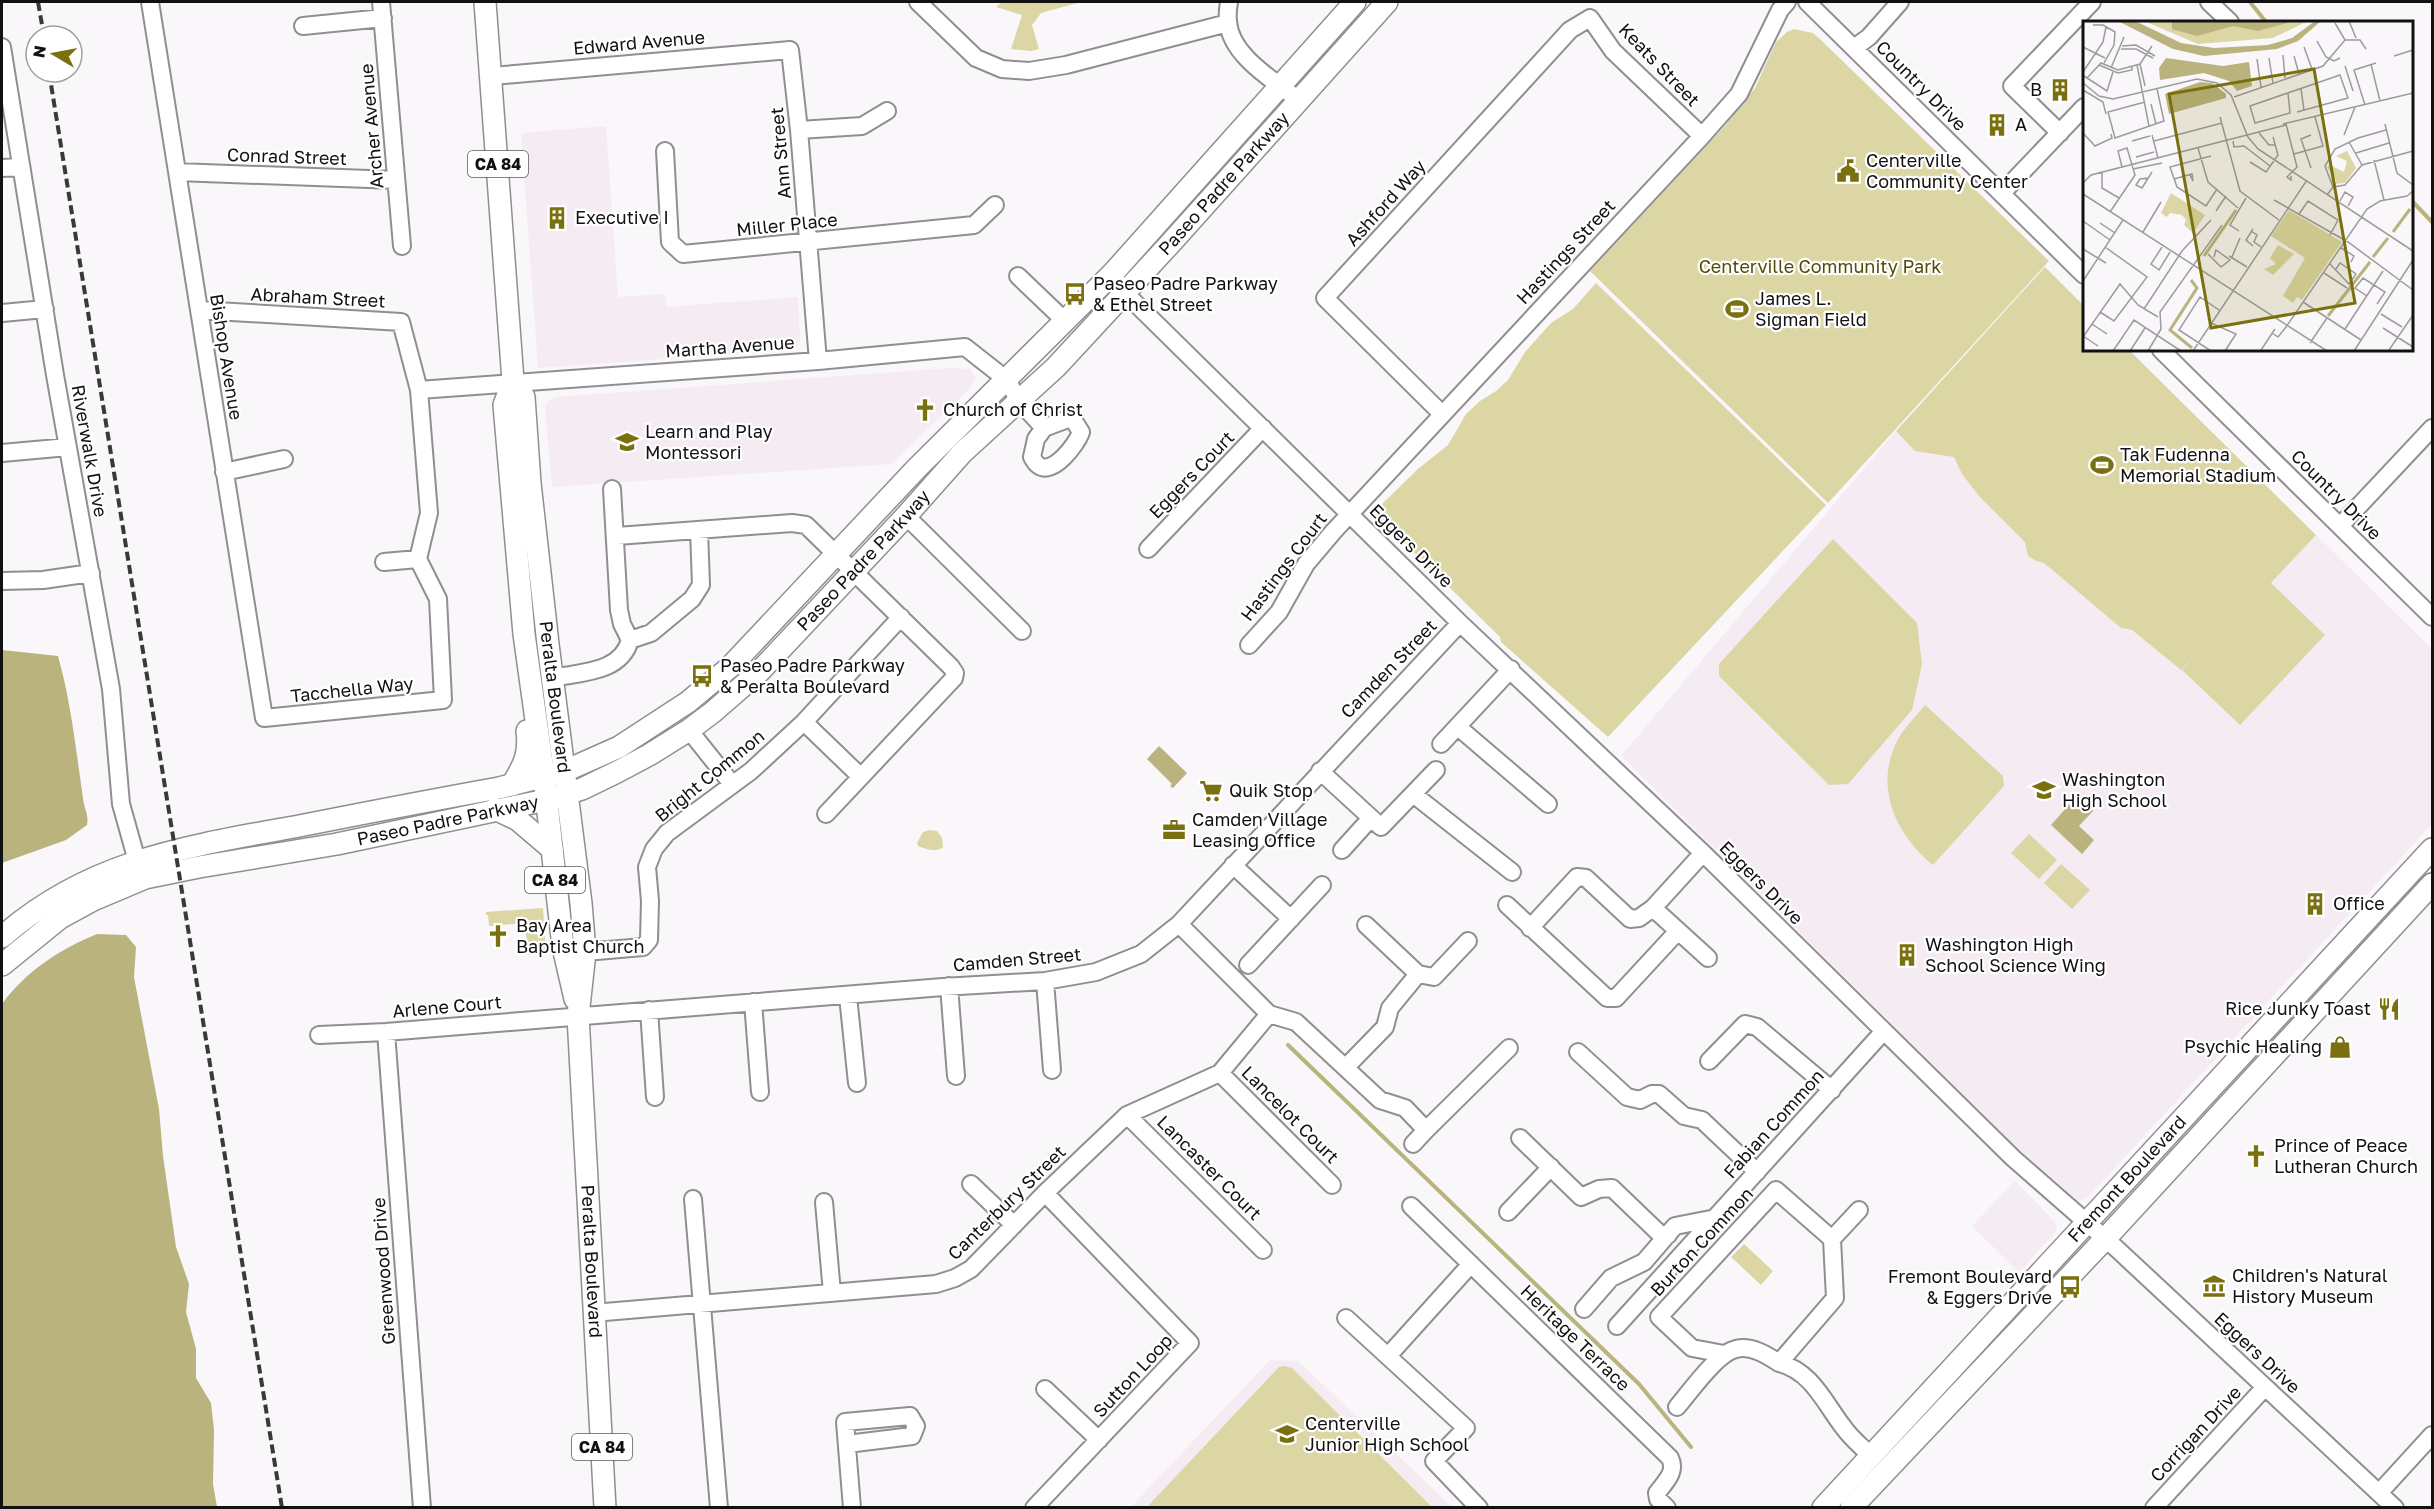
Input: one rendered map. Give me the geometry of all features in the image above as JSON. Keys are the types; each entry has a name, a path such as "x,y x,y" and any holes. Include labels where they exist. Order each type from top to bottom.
{"main road":[{"name":"Peralta Boulevard","path":"485,2 513,381 504,405 518,577 563,947 578,1016"},
{"name":"Paseo Padre Parkway","path":"2,937 36,910 80,884 107,871 137,861 195,845 544,777 565,771 619,747 664,719 710,685 754,643 966,418 1113,273 1355,2"},
{"name":"Paseo Padre Parkway","path":"2,965 60,918 93,900 145,878 337,844 546,800 617,772 650,755 689,729 713,712 760,671 962,453 1056,367 1387,2"},
{"name":"Peralta Boulevard","path":"513,381 524,397 530,483 585,952 578,1016 605,1508"},
{"path":"512,785 524,766 529,747 522,689 529,672"},
{"path":"495,810 518,820 552,849"},
{"name":"Fremont Boulevard","path":"1822,1508 2433,849"},
{"path":"2384,937 2378,930 2379,923 2422,875 2433,857"},
{"name":"Fremont Boulevard","path":"1851,1508 2105,1239 2433,884"},
{"path":"2271,1024 2289,1039"}],"street":[{"name":"Bishop Avenue","path":"150,2 264,718"},
{"path":"1229,2 1228,22 1235,44 1246,57 1299,101"},
{"name":"Hastings Street","path":"1350,513 1702,136 1739,93 1780,10 1787,2"},
{"name":"Country Drive","path":"1807,2 2002,193 2082,266"},
{"path":"1854,48 1869,37 1900,2"},
{"path":"2060,133 2012,86 2092,2"},
{"path":"2210,2 2229,21"},
{"path":"924,3 976,58 1002,69 1029,71 1066,65 1228,22"},
{"path":"303,26 382,10"},
{"name":"Archer Avenue","path":"382,10 402,246"},
{"name":"Keats Street","path":"1590,18 1613,51 1702,136"},
{"name":"Ashford Way","path":"1442,414 1325,298 1570,30 1590,18"},
{"name":"Riverwalk Drive","path":"2,47 20,167 111,689 121,804 137,861"},
{"name":"Edward Avenue","path":"492,76 790,50"},
{"name":"Ann Street","path":"790,50 818,361"},
{"path":"2002,193 2083,109"},
{"path":"799,130 862,126 887,111"},
{"name":"Miller Place","path":"665,151 670,242 683,254 974,225 995,205"},
{"path":"2,168 20,167"},
{"name":"Conrad Street","path":"177,172 396,180"},
{"name":"Eggers Drive","path":"1113,273 1124,292 1460,623 1703,852 2013,1158 2105,1239 2395,1508"},
{"path":"1018,276 1065,321"},
{"path":"2,313 45,309"},
{"name":"Abraham Street","path":"199,310 401,322 419,390"},
{"name":"Martha Avenue","path":"419,390 513,381 818,361 965,347 1007,380 1019,401 1044,428"},
{"name":"Country Drive","path":"2162,351 2433,617"},
{"path":"384,562 418,559 429,513 419,390"},
{"name":"Eggers Court","path":"1148,549 1263,428"},
{"path":"2340,526 2433,428"},
{"path":"2,453 68,447"},
{"path":"224,472 284,459"},
{"path":"553,678 603,669 627,652 630,640 622,624 619,610 612,489"},
{"name":"Hastings Court","path":"1249,645 1279,612 1306,564 1350,513"},
{"path":"906,516 1022,631"},
{"path":"616,536 806,525 955,673 954,678 826,814"},
{"path":"630,640 651,633 692,599 701,585 699,530"},
{"name":"Tacchella Way","path":"264,718 443,700 438,599 418,559"},
{"path":"2,581 43,580 92,573"},
{"name":"Bright Common","path":"585,952 638,949 649,940 650,901 647,867 654,849 667,833 751,771 804,722 901,617"},
{"name":"Camden Street","path":"578,1016 950,986 1045,981 1096,972 1141,954 1179,924 1460,623"},
{"path":"1442,744 1511,669"},
{"path":"804,722 860,776"},
{"path":"1458,727 1548,804"},
{"path":"689,729 732,784"},
{"path":"1320,771 1381,827 1436,770"},
{"path":"1413,794 1512,872"},
{"path":"1342,850 1371,818"},
{"path":"1530,928 1577,877 1586,878 1630,919 1639,918 1653,908 1703,852"},
{"path":"1233,865 1291,919"},
{"path":"1248,965 1322,885"},
{"path":"1506,905 1607,998 1616,998 1678,931"},
{"path":"1653,908 1708,958"},
{"path":"1179,924 1269,1014 1296,1022 1380,1100 1405,1108 1426,1130"},
{"path":"1366,925 1418,974 1434,977 1468,941"},
{"path":"1346,1067 1385,1027 1390,1008 1418,974"},
{"path":"1045,981 1052,1070"},
{"path":"950,986 956,1076"},
{"path":"848,996 857,1083"},
{"path":"753,1002 760,1092"},
{"path":"649,1010 656,1097"},
{"name":"Canterbury Street","path":"593,1313 936,1284 955,1278 971,1269 1045,1193 1127,1115 1221,1073 1269,1014"},
{"name":"Arlene Court","path":"319,1035 386,1032 578,1016"},
{"path":"1709,1061 1745,1024 1757,1027 1832,1090"},
{"name":"Greenwood Drive","path":"386,1032 422,1508"},
{"name":"Fabian Common","path":"1617,1326 1883,1032"},
{"path":"1413,1144 1509,1048"},
{"path":"1578,1052 1627,1097 1640,1100 1652,1094 1659,1094 1684,1116 1702,1120 1757,1172"},
{"name":"Lancelot Court","path":"1221,1073 1332,1185"},
{"name":"Lancaster Court","path":"1127,1115 1263,1250"},
{"path":"1520,1138 1581,1197 1599,1189 1612,1188 1661,1235 1668,1234"},
{"path":"1508,1212 1551,1167"},
{"path":"971,1184 1014,1225"},
{"name":"Burton Common","path":"1832,1239 1776,1190 1659,1317 1692,1348 1724,1354 1737,1348 1760,1351 1779,1363 1790,1365 1816,1387 1844,1429 1870,1455"},
{"name":"Sutton Loop","path":"1034,1508 1190,1343 1045,1193"},
{"path":"693,1199 719,1508"},
{"path":"824,1202 832,1293"},
{"name":"Heritage Terrace","path":"1411,1206 1670,1458 1673,1464 1672,1472 1657,1493 1658,1499 1667,1508"},
{"path":"1779,1363 1835,1298 1832,1239 1859,1210"},
{"path":"1584,1309 1611,1278 1644,1262 1675,1226 1716,1218"},
{"path":"1388,1356 1471,1264"},
{"path":"1346,1318 1466,1428 1434,1461 1479,1508"},
{"path":"1677,1407 1724,1354"},
{"name":"Corrigan Drive","path":"2154,1508 2265,1388"},
{"path":"1045,1389 1099,1440"},
{"path":"2379,1492 2433,1435"},
{"path":"847,1444 852,1508"}],"shaded area":[{"path":"606,126 618,297 665,294 667,307 798,297 800,341 793,350 538,368 521,133"},
{"path":"950,368 971,369 975,378 970,388 891,464 552,487 545,407 556,397"},
{"name":"Washington High School","path":"1896,431 1916,451 1954,456 1962,474 1979,496 2025,542 2036,561 2044,563 2121,628 2132,630 2180,669 2267,578 2272,582 2316,535 2432,649 2432,824 2087,1198 2078,1201 2017,1147 1621,756"},
{"path":"2,650 58,656 70,708 87,825 66,840 2,863"},
{"path":"1159,746 1187,773 1173,788 1170,786 1172,784 1147,759"},
{"path":"2077,796 2093,811 2079,826 2094,840 2082,854 2051,825"},
{"path":"97,934 126,935 136,947 134,977 159,1109 176,1247 189,1284 186,1312 196,1349 196,1378 211,1403 214,1430 213,1484 217,1507 2,1507 2,1004 21,982 44,963"},
{"path":"2015,1181 2054,1221 2057,1227 2054,1234 2019,1272 1972,1226"},
{"name":"Centerville Junior High School","path":"1270,1360 1298,1361 1452,1507 1130,1508"}],"green space":[{"path":"1002,2 1081,2 1041,13 1032,25 1039,49 1031,51 1011,49 1022,15 996,7"},
{"name":"Centerville Community Park","path":"1794,29 1813,33 1822,41 2049,261 1828,503 1590,271 1724,127 1755,88 1776,42"},
{"name":"Tak Fudenna Memorial Stadium","path":"2045,267 2083,305 2083,351 2130,351 2316,535 2271,583 2325,635 2240,725 2182,670 2194,656 2181,670 2132,630 2121,628 2044,563 2028,556 2025,542 1979,496 1962,474 1954,457 1915,451 1896,431"},
{"path":"1596,283 1826,505 1608,737 1501,642 1500,637 1381,520 1381,505 1418,469 1448,445 1466,414 1508,380 1525,352 1551,323 1573,309"},
{"path":"1833,539 1917,623 1922,664 1912,710 1848,784 1829,785 1719,676 1719,664"},
{"path":"1925,705 2003,776 2004,786 1933,865 1919,852 1898,822 1891,805 1888,788 1888,770 1892,752 1901,734"},
{"path":"937,831 942,838 943,847 940,849 931,850 918,846 917,843 923,832"},
{"path":"2029,834 2057,860 2039,879 2011,853"},
{"path":"2061,864 2090,890 2072,909 2044,883"},
{"path":"543,908 546,954 528,955 525,923 489,926 488,915 486,915 486,912"},
{"path":"1744,1244 1773,1271 1761,1285 1731,1257"},
{"name":"Centerville Junior High School","path":"1279,1367 1292,1368 1432,1507 1147,1507"}],"waterway":[{"path":"2250,2 2265,21"},
{"path":"2413,202 2432,222"},
{"path":"1288,1045 1639,1384 1691,1447"}],"railway":[{"path":"38,2 42,24"},
{"path":"51,84 282,1508"}],"place":[{"name":"B","path":"2060,90"},
{"name":"A","path":"1997,125"},
{"name":"Centerville Community Center","path":"1848,171"},
{"name":"Executive I","path":"557,218"},
{"name":"Paseo Padre Parkway & Ethel Street","path":"1075,294"},
{"name":"James L. Sigman Field","path":"1737,309"},
{"name":"Church of Christ","path":"925,410"},
{"name":"Learn and Play Montessori","path":"627,442"},
{"name":"Tak Fudenna Memorial Stadium","path":"2102,465"},
{"name":"Paseo Padre Parkway & Peralta Boulevard","path":"702,676"},
{"name":"Washington High School","path":"2044,790"},
{"name":"Quik Stop","path":"1211,791"},
{"name":"Camden Village Leasing Office","path":"1174,830"},
{"name":"Office","path":"2315,904"},
{"name":"Bay Area Baptist Church","path":"498,936"},
{"name":"Washington High School Science Wing","path":"1907,955"},
{"name":"Rice Junky Toast","path":"2389,1009"},
{"name":"Psychic Healing","path":"2340,1047"},
{"name":"Prince of Peace Lutheran Church","path":"2256,1156"},
{"name":"Children's Natural History Museum","path":"2214,1286"},
{"name":"Fremont Boulevard & Eggers Drive","path":"2070,1287"},
{"name":"Centerville Junior High School","path":"1287,1434"}]}
